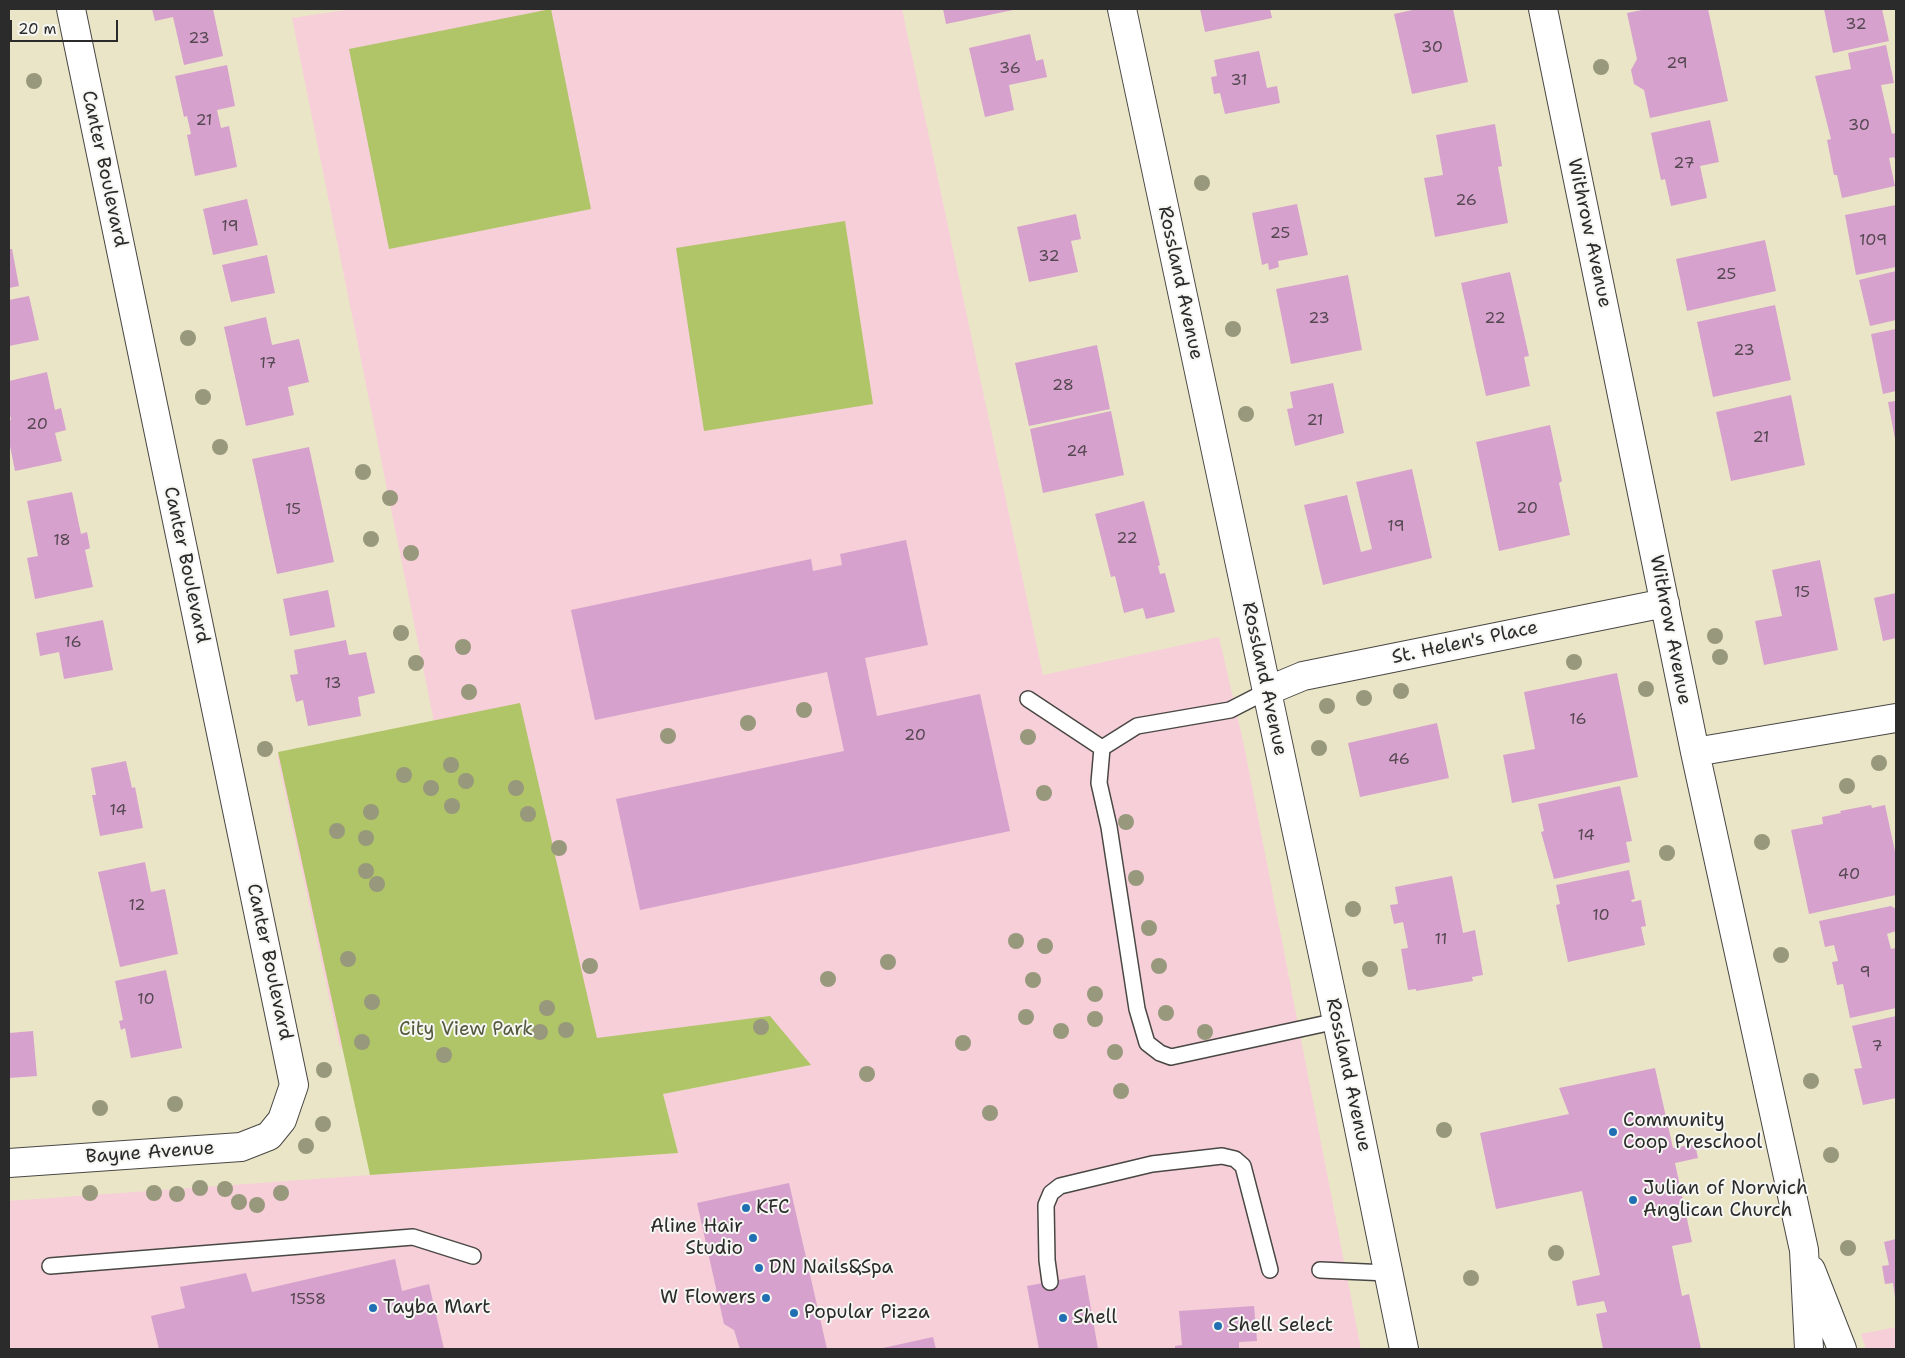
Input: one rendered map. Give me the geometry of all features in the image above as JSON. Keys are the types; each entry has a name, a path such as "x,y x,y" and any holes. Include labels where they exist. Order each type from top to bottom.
{"street":[{"name":"Canter Boulevard","path":"70,9 294,1085 282,1120"},
{"name":"Rossland Avenue","path":"1122,9 1337,1021 1404,1349"},
{"name":"Withrow Avenue","path":"1543,9 1695,752 1804,1250 1842,1349"},
{"name":"St. Helen's Place","path":"1267,691 1303,676 1665,603"},
{"path":"1695,752 1896,718"},
{"name":"Bayne Avenue","path":"9,1163 241,1147 269,1136 282,1120"},
{"name":"Withrow Avenue","path":"1804,1250 1809,1349"}],"lane":[{"path":"1102,748 1136,726 1230,710 1267,691"},
{"path":"1028,699 1102,748"},
{"path":"1102,748 1099,783 1109,827 1137,1009 1147,1043 1160,1053 1171,1057 1337,1021"},
{"path":"1050,1282 1047,1260 1046,1205 1051,1193 1060,1186 1152,1164 1222,1156 1235,1159 1243,1166 1270,1270"},
{"path":"50,1266 413,1237 473,1256"},
{"path":"1320,1270 1388,1273"}],"shaded area":[{"path":"353,9 902,9 1043,675 1219,637 1244,745 1361,1349 9,1349 9,1201 677,1153 663,1094 811,1065 597,1042 346,1056 339,1044 277,755 434,722 292,18"},
{"path":"1896,1327 1896,1349 1866,1349 1861,1334"}],"green space":[{"path":"551,9 591,209 389,249 349,49"},
{"path":"845,221 873,404 704,431 676,248"},
{"name":"City View Park","path":"520,703 597,1038 770,1016 811,1065 663,1094 678,1153 370,1175 278,752"}],"building":[{"path":"152,9 213,9 223,56 184,65 173,17 155,21"},
{"path":"943,9 1013,9 1013,10 946,24"},
{"path":"1200,9 1270,9 1272,18 1205,32"},
{"path":"1417,9 1453,9 1468,82 1412,94 1394,14"},
{"path":"1647,9 1708,9 1728,101 1650,118 1644,90 1634,84 1631,70 1637,59 1627,13"},
{"path":"1824,9 1882,9 1889,41 1833,53"},
{"path":"1030,34 1036,61 1043,59 1047,77 1009,85 1014,110 985,117 969,48"},
{"path":"1886,45 1894,83 1881,85 1892,134 1896,133 1896,162 1894,157 1889,158 1895,186 1842,198 1837,175 1834,175 1827,140 1831,139 1815,76 1851,69 1848,53"},
{"path":"1259,51 1267,88 1277,86 1280,103 1225,114 1220,93 1214,94 1211,77 1217,76 1214,60"},
{"path":"227,65 235,106 217,110 221,128 229,126 237,167 195,176 187,135 191,134 187,116 184,117 175,76"},
{"path":"1710,120 1719,162 1700,166 1707,198 1671,206 1665,179 1661,180 1651,133"},
{"path":"1495,124 1502,166 1498,167 1508,223 1435,237 1424,178 1443,175 1436,135"},
{"path":"247,199 258,245 213,255 203,209"},
{"path":"1297,204 1308,255 1278,261 1279,267 1269,270 1268,263 1262,265 1252,213"},
{"path":"1896,205 1896,267 1856,275 1845,215"},
{"path":"1076,214 1081,239 1071,241 1078,272 1029,282 1017,227"},
{"path":"1765,240 1776,291 1687,311 1676,259"},
{"path":"9,249 12,249 19,286 9,288"},
{"path":"267,255 275,293 231,302 222,265"},
{"path":"1896,271 1896,320 1870,326 1859,280"},
{"path":"1510,272 1529,356 1524,357 1530,386 1486,396 1461,283"},
{"path":"1348,275 1362,350 1291,364 1276,289"},
{"path":"29,296 39,340 9,346 9,300"},
{"path":"1775,305 1791,380 1713,397 1697,322"},
{"path":"266,317 272,345 299,339 309,382 288,387 294,415 246,426 224,327"},
{"path":"1896,329 1896,391 1883,394 1871,334"},
{"path":"1097,345 1110,409 1029,426 1015,363"},
{"path":"47,372 55,410 61,408 66,430 55,433 62,461 15,471 9,441 9,420 11,420 9,381"},
{"path":"1333,383 1344,433 1295,446 1287,409 1293,408 1290,392"},
{"path":"1791,395 1805,465 1731,481 1716,412"},
{"path":"1896,401 1896,439 1895,439 1888,402"},
{"path":"1111,411 1124,475 1043,493 1030,429"},
{"path":"1550,425 1562,481 1559,483 1570,535 1499,551 1476,442"},
{"path":"309,447 334,562 277,574 252,459"},
{"path":"1412,469 1432,558 1323,585 1304,505 1347,495 1361,552 1372,549 1356,482"},
{"path":"72,492 81,534 87,532 90,548 85,550 93,587 35,599 27,558 38,556 27,501"},
{"path":"1144,501 1160,565 1158,566 1160,574 1165,573 1175,612 1146,619 1143,608 1124,613 1115,576 1111,577 1095,514"},
{"path":"906,540 928,645 865,658 877,716 980,694 1010,831 640,910 616,799 844,751 827,672 595,720 571,610 811,559 813,571 842,565 840,554"},
{"path":"1820,560 1838,650 1764,665 1755,621 1782,616 1772,570"},
{"path":"328,590 335,627 290,636 283,599"},
{"path":"1896,593 1896,638 1883,641 1874,598"},
{"path":"103,620 113,670 64,679 59,652 40,656 36,633"},
{"path":"346,640 349,655 366,652 375,693 358,697 361,716 308,726 303,700 296,702 290,675 298,674 294,650"},
{"path":"1617,673 1638,777 1512,803 1503,755 1535,749 1524,692"},
{"path":"1437,723 1449,778 1360,797 1348,743"},
{"path":"126,761 132,788 135,787 143,828 100,836 92,795 96,795 91,768"},
{"path":"1620,786 1632,841 1626,842 1630,862 1554,879 1541,832 1544,831 1538,804"},
{"path":"1871,805 1872,808 1885,805 1896,856 1896,895 1809,914 1791,830 1823,824 1822,817 1841,813 1840,811"},
{"path":"145,862 151,892 165,889 178,954 120,967 98,872"},
{"path":"1629,870 1635,899 1631,900 1632,902 1641,900 1646,926 1641,927 1645,945 1568,962 1556,905 1560,904 1556,885"},
{"path":"1452,876 1463,933 1475,930 1483,975 1472,977 1473,981 1416,991 1416,989 1408,990 1401,949 1408,948 1403,922 1394,924 1390,905 1398,904 1395,887"},
{"path":"1891,906 1896,909 1896,931 1887,934 1891,949 1896,948 1896,1008 1850,1018 1843,984 1837,985 1832,962 1838,961 1834,945 1825,947 1819,921"},
{"path":"166,970 182,1048 131,1058 125,1028 121,1030 119,1021 123,1020 115,981"},
{"path":"1896,1016 1896,1098 1863,1105 1854,1069 1862,1068 1852,1026"},
{"path":"33,1031 37,1076 9,1078 9,1033"},
{"name":"Julian of Norwich Anglican Church","path":"1655,1068 1673,1148 1695,1144 1698,1158 1675,1163 1692,1242 1672,1246 1682,1296 1689,1294 1701,1349 1603,1349 1596,1314 1607,1312 1604,1301 1577,1306 1572,1281 1600,1275 1582,1191 1496,1209 1480,1133 1569,1114 1559,1088"},
{"path":"789,1183 827,1349 740,1349 734,1330 724,1324 697,1203"},
{"path":"1896,1239 1895,1297 1893,1283 1885,1284 1882,1266 1889,1265 1884,1242"},
{"path":"395,1259 402,1291 429,1284 444,1349 159,1349 151,1316 185,1308 180,1287 246,1273 252,1292"},
{"name":"Shell","path":"1085,1275 1098,1349 1039,1349 1027,1286"},
{"name":"Shell Select","path":"1254,1306 1257,1341 1239,1342 1239,1349 1175,1349 1175,1346 1182,1345 1179,1311"},
{"path":"933,1337 936,1349 883,1349 883,1348"}],"place":[{"name":"Community Coop Preschool","path":"1613,1132"},
{"name":"Julian of Norwich Anglican Church","path":"1633,1200"},
{"name":"KFC","path":"746,1208"},
{"name":"Aline Hair Studio","path":"753,1238"},
{"name":"DN Nails&Spa","path":"759,1268"},
{"name":"W Flowers","path":"766,1298"},
{"name":"Tayba Mart","path":"373,1308"},
{"name":"Popular Pizza","path":"794,1313"},
{"name":"Shell","path":"1063,1318"},
{"name":"Shell Select","path":"1218,1326"}]}
